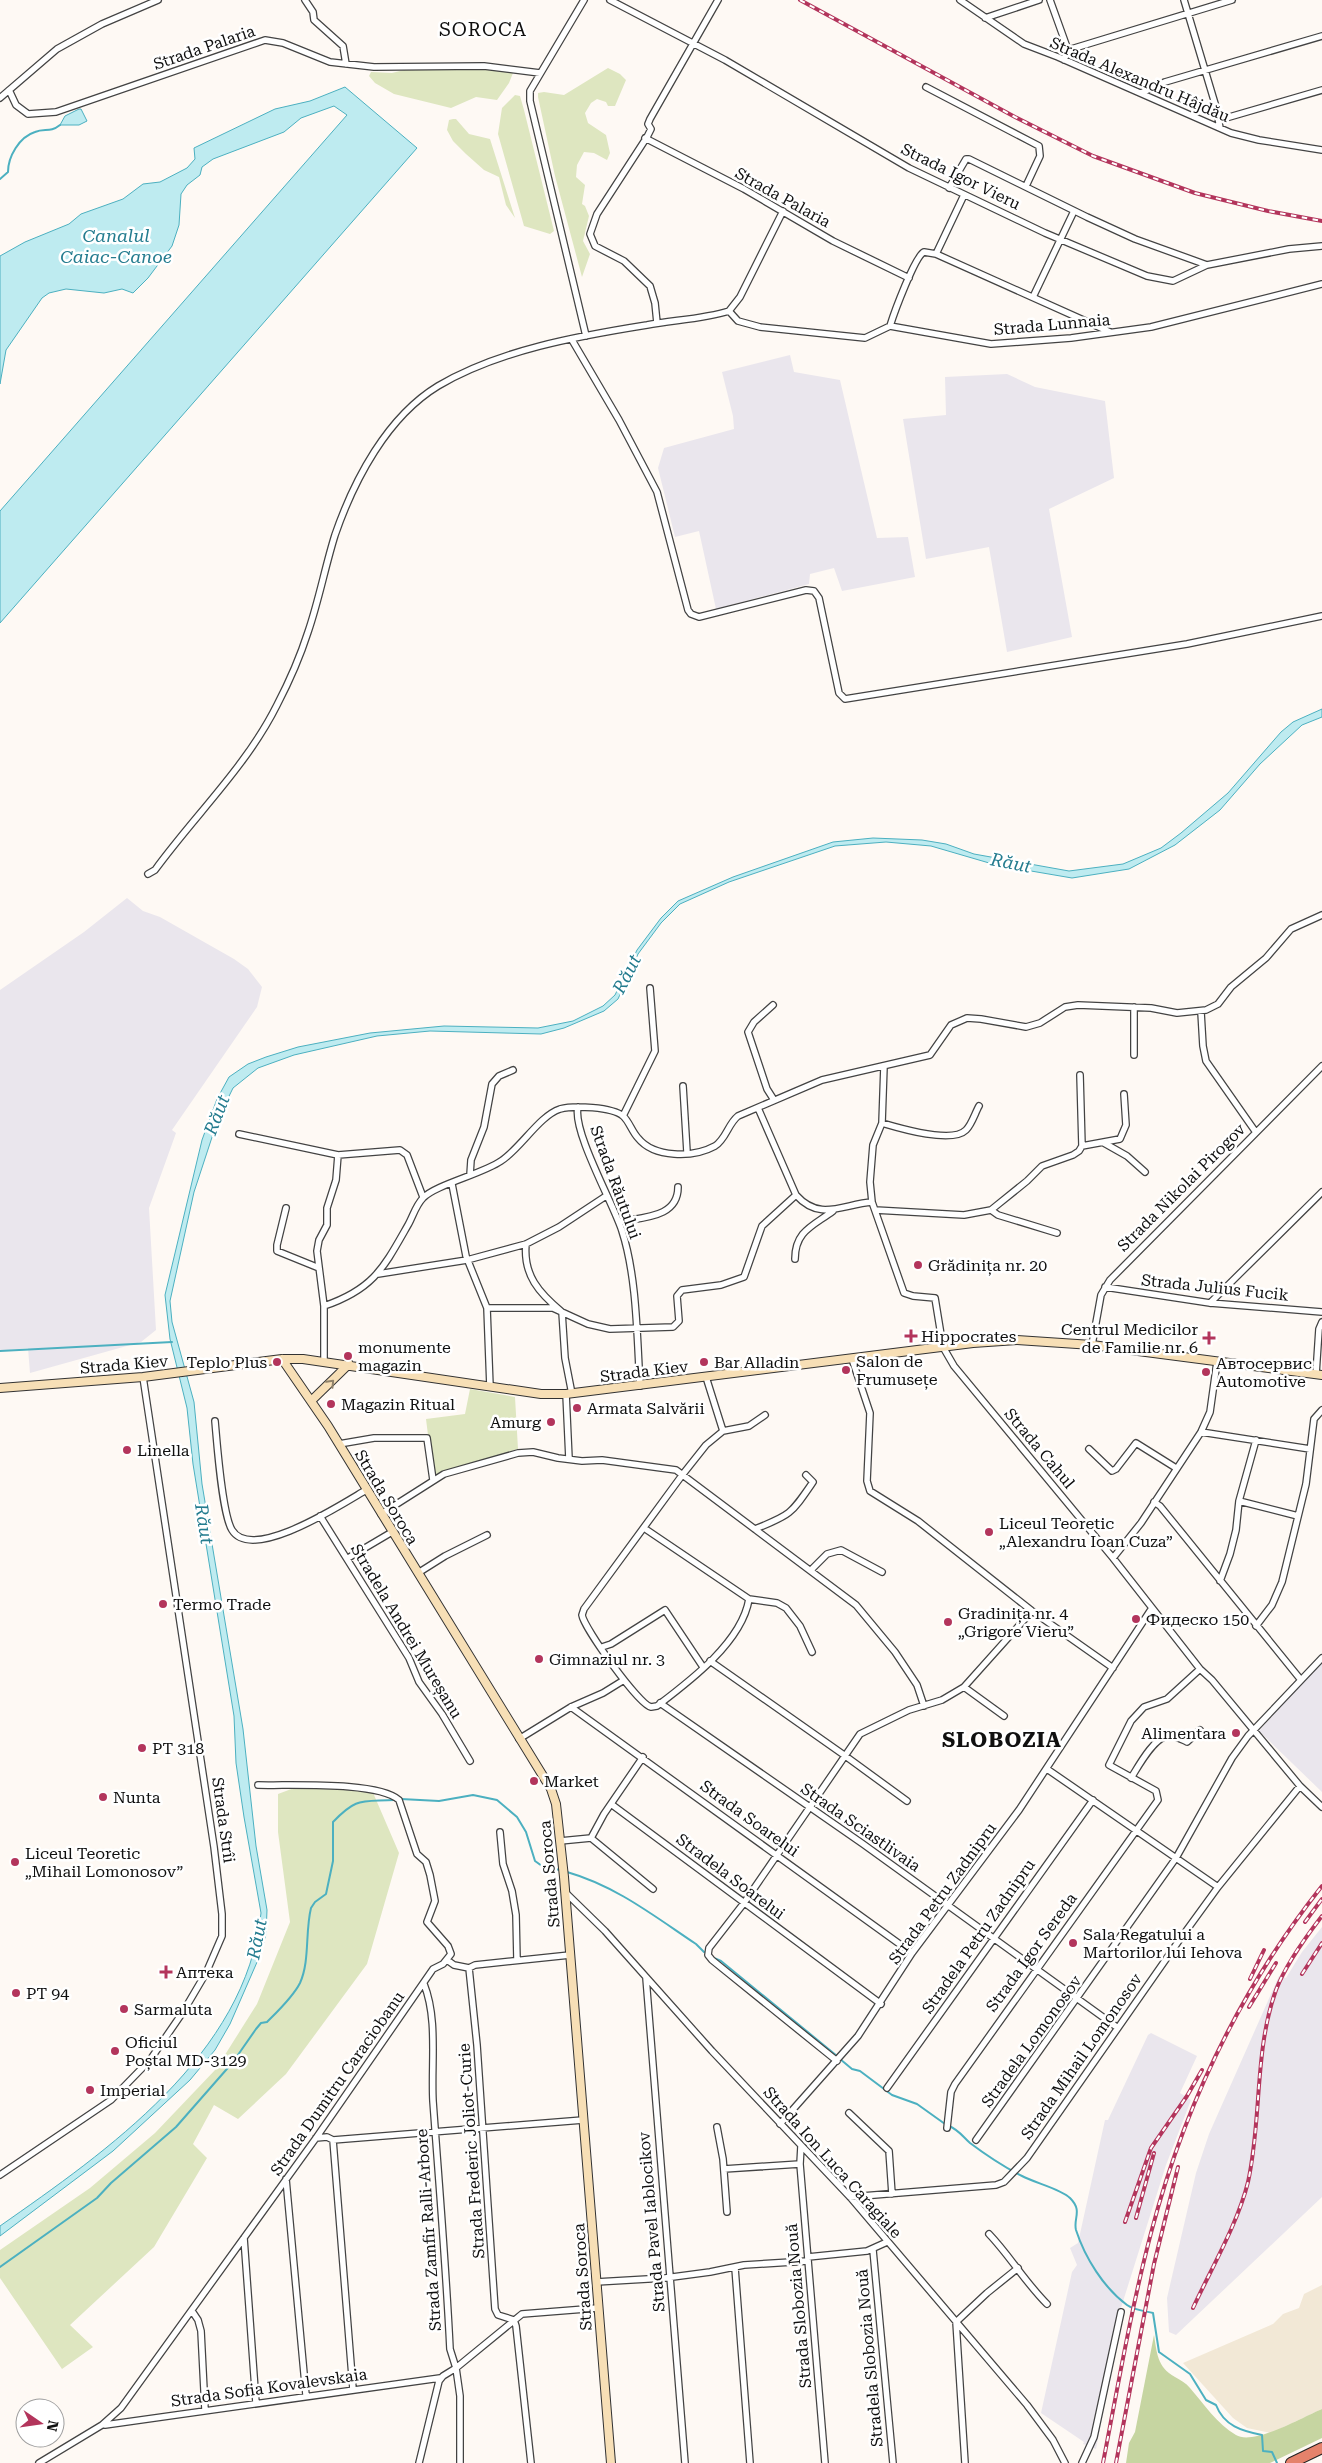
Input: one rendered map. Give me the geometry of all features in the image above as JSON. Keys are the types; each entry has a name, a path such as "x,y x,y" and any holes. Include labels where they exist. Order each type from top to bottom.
{"highway":[{"path":"1291,2463 1322,2448"}],"main road":[{"name":"Strada Kiev","path":"0,1388 175,1374 282,1359 349,1364 541,1394 569,1394 942,1347 1017,1340 1092,1345 1319,1375"},
{"name":"Strada Soroca","path":"282,1359 339,1444 551,1789 556,1804 563,1864 611,2463"},
{"path":"311,1401 349,1364"}],"street":[{"path":"0,98 56,49 102,24 158,0"},
{"path":"305,0 313,12 314,20 343,46 346,64"},
{"path":"584,0 530,91 530,101 586,336"},
{"name":"Strada Igor Vieru","path":"610,0 694,44 909,168 1117,264 1167,282 1179,279 1207,265 1295,248 1322,246"},
{"path":"657,323 655,304 650,286 624,262 595,246 590,234 597,214 651,129 648,124 650,119 718,0"},
{"name":"Strada Alexandru Hâjdău","path":"960,0 1031,48 1064,60 1220,128 1259,140 1322,150"},
{"path":"985,18 1039,0"},
{"path":"1050,0 1068,50 1064,60"},
{"path":"1184,0 1220,128"},
{"path":"1068,50 1232,0"},
{"path":"1141,93 1160,84 1322,36"},
{"name":"Strada Palaria","path":"10,90 16,104 26,113 56,112 265,40 276,41 330,62 346,64 391,68 484,66 540,73"},
{"path":"926,87 1039,146 1040,156 1026,186"},
{"path":"1218,120 1322,90"},
{"name":"Strada Palaria","path":"645,138 783,211 834,241 909,278"},
{"path":"949,188 966,159 1135,239 1207,265"},
{"path":"936,254 964,195"},
{"path":"148,874 155,870 220,790 251,748 276,708 307,636 336,535 349,501 374,454 410,408 438,387 506,355 586,336 729,311 740,297 783,211"},
{"path":"1033,296 1074,211"},
{"path":"729,311 738,321 760,327 858,338 869,337 877,330 890,326 920,253 936,254 1110,332"},
{"name":"Strada Lunnaia","path":"890,326 991,344 1071,338 1151,327 1322,284"},
{"path":"572,340 619,420 656,492 688,610 691,614 699,617 806,590 814,591 819,598 839,693 845,699 1187,644 1322,616"},
{"path":"324,1306 356,1291 378,1274 424,1197 500,1162 551,1114 578,1107 613,1112 623,1116 638,1139 648,1147 666,1154 715,1146 723,1138 733,1121 774,1100 822,1080 930,1055 951,1025 963,1019 981,1019 1026,1027 1040,1023 1065,1007 1072,1006 1134,1007 1177,1013 1202,1012 1218,1004 1231,987 1266,958 1291,929 1322,915"},
{"path":"623,1116 655,1051 650,988"},
{"path":"773,1006 751,1025 748,1032 767,1089 774,1100"},
{"path":"1134,1007 1134,1055"},
{"path":"1202,1012 1203,1046 1206,1061 1255,1131"},
{"name":"Strada Cahul","path":"884,1066 882,1123 872,1155 870,1182 872,1202 904,1293 913,1296 935,1298 942,1347 954,1366 1113,1558 1200,1669 1212,1680 1300,1786 1322,1807"},
{"name":"Strada Nikolai Pirogov","path":"1092,1345 1096,1317 1105,1287 1126,1261 1322,1066"},
{"path":"470,1176 471,1160 484,1127 492,1084 499,1076 513,1070"},
{"path":"875,1210 964,1215 991,1210 1027,1181 1042,1166 1079,1151 1082,1146 1080,1075"},
{"path":"683,1086 687,1152"},
{"path":"1082,1146 1120,1139 1124,1132 1124,1094"},
{"path":"882,1123 920,1132 954,1136 966,1130 979,1106"},
{"name":"Strada Răutului","path":"578,1107 579,1122 606,1196 619,1222 629,1268 640,1386"},
{"path":"758,1108 796,1195 812,1207 833,1211"},
{"path":"239,1134 338,1155 396,1150 404,1152 424,1197"},
{"path":"1104,1143 1126,1156 1145,1172"},
{"path":"324,1361 324,1306 318,1244 327,1225 327,1208 336,1180 338,1155"},
{"path":"452,1184 467,1260 487,1308 490,1387"},
{"path":"619,1222 668,1211 678,1197 678,1187"},
{"path":"1210,1302 1322,1192"},
{"path":"487,1308 544,1307 562,1312 588,1324 610,1329 636,1329 677,1325 677,1296 682,1290 721,1285 744,1277 762,1226 796,1195"},
{"path":"378,1274 467,1260 526,1244 559,1227 606,1196"},
{"path":"796,1259 795,1247 801,1235 833,1211 850,1204 872,1202"},
{"path":"286,1208 276,1245 277,1251 319,1268"},
{"path":"991,1210 998,1215 1057,1233"},
{"path":"526,1244 525,1262 529,1275 551,1302 562,1312 569,1394 569,1460"},
{"name":"Strada Julius Fucik","path":"1105,1287 1210,1302 1322,1312"},
{"path":"1319,1375 1319,1329 1322,1322"},
{"path":"852,1359 870,1412 866,1481 870,1491 918,1521 1032,1611 1113,1668"},
{"path":"1113,1558 1141,1523 1201,1432 1210,1412 1217,1362"},
{"name":"Strada Strîi","path":"0,2175 99,2109 132,2079 183,2012 206,1973 222,1936 222,1914 214,1847 143,1377"},
{"path":"706,1377 723,1431"},
{"path":"1256,1626 1276,1596 1306,1484 1314,1419 1322,1410"},
{"path":"749,1599 745,1615 738,1628 710,1661 660,1703 652,1707 646,1706 624,1680 584,1622 582,1612 706,1445 723,1431 749,1426 765,1415"},
{"path":"215,1421 229,1523 236,1535 249,1541 257,1542 276,1537 320,1516 366,1490"},
{"path":"1201,1432 1310,1449"},
{"path":"339,1444 374,1438 427,1438 433,1480"},
{"path":"1220,1581 1236,1530 1239,1500 1256,1440"},
{"path":"1089,1449 1112,1471 1115,1471 1136,1443 1176,1468"},
{"path":"381,1514 450,1471 518,1453 533,1452 569,1460 619,1462 672,1469 683,1474 856,1605 901,1661 917,1685 924,1706"},
{"path":"755,1529 779,1520 795,1508 813,1482 806,1475"},
{"path":"1239,1500 1298,1516"},
{"path":"1154,1502 1301,1680"},
{"name":"Stradela Andrei Mureșanu","path":"320,1516 409,1658 419,1682 442,1714 470,1761"},
{"path":"644,1528 749,1599 777,1603 786,1608 800,1626 812,1652"},
{"path":"348,1558 392,1532"},
{"path":"418,1573 487,1535"},
{"path":"811,1570 828,1554 841,1550 882,1572"},
{"name":"Strada Petru Zadnipru","path":"780,2124 858,2036 881,2004 912,1953 1019,1810 1152,1608"},
{"path":"602,1647 617,1641 665,1610 703,1667"},
{"path":"837,2061 710,1958 708,1951 714,1940 778,1855 844,1754 864,1731 909,1710 942,1700 964,1687 1032,1611"},
{"name":"Stradela Lomonosov","path":"976,2140 1079,1998 1176,1858 1232,1758 1253,1731 1322,1658"},
{"path":"710,1661 844,1754 906,1801"},
{"path":"1200,1669 1166,1699 1144,1707 1131,1721 1108,1765 1131,1778 1147,1753 1160,1739 1174,1736 1187,1742 1200,1730"},
{"path":"519,1739 571,1708 603,1693 624,1680"},
{"path":"964,1687 1004,1716"},
{"name":"Strada Sciastlivaia","path":"660,1703 948,1904 1118,2028"},
{"name":"Strada Soarelui","path":"571,1708 643,1757 912,1953"},
{"path":"591,1838 611,1804 643,1757"},
{"path":"1047,1769 1218,1888"},
{"name":"Strada Igor Sereda","path":"947,2128 951,2092 955,2084 1036,1968 1158,1800 1156,1791 1131,1778"},
{"path":"258,1785 333,1786 381,1790 399,1800 418,1856 426,1862 435,1901 427,1922 448,1946 451,1954 447,1960 454,1965 469,1968 474,1965 570,1955"},
{"name":"Strada Mihail Lomonosov","path":"850,2197 996,2186 1004,2182 1026,2158 1218,1888 1300,1786"},
{"name":"Stradela Petru Zadnipru","path":"887,2088 1093,1800"},
{"name":"Stradela Soarelui","path":"611,1804 881,2004"},
{"path":"500,1832 503,1864 512,1891 516,1915 518,1960"},
{"path":"560,1841 591,1838 653,1889"},
{"name":"Strada Ion Luca Caragiale","path":"565,1892 605,1931 780,2124 850,2197 1027,2405 1054,2440 1065,2463"},
{"name":"Strada Dumitru Caraciobanu","path":"38,2463 102,2426 121,2408 316,2138 433,1969 447,1960"},
{"name":"Strada Frederic Joliot-Curie","path":"469,1968 477,2045 495,2309 498,2315 514,2320"},
{"name":"Strada Pavel Iablocikov","path":"646,1978 685,2463"},
{"name":"Strada Zamfir Ralli-Arbore","path":"424,1984 430,2006 450,2349 456,2368 460,2396 460,2463"},
{"path":"849,2113 889,2150 892,2194"},
{"path":"316,2138 333,2140 583,2120"},
{"path":"717,2127 724,2169 727,2212"},
{"path":"333,2140 353,2389"},
{"name":"Strada Slobozia Nouă","path":"801,2146 800,2164 825,2463"},
{"path":"724,2169 800,2164"},
{"path":"286,2179 306,2395"},
{"path":"989,2234 1018,2268 1030,2288 1047,2304"},
{"path":"244,2238 256,2403"},
{"path":"596,2282 670,2276 735,2268 744,2265 808,2259 873,2250 887,2242"},
{"name":"Stradela Slobozia Nouă","path":"873,2250 893,2463"},
{"path":"735,2268 750,2463"},
{"path":"964,2463 956,2322 987,2293 1018,2268"},
{"path":"419,2463 440,2378 508,2328 519,2316 530,2313 598,2308"},
{"path":"192,2311 198,2320 201,2331 205,2410"},
{"path":"1082,2463 1094,2437 1121,2312"},
{"path":"514,2320 531,2463"},
{"name":"Strada Sofia Kovalevskaia","path":"102,2426 306,2395 440,2378"}],"shaded area":[{"path":"790,355 794,372 840,380 877,538 908,537 915,577 842,591 834,568 810,574 809,584 716,609 699,531 675,537 658,468 664,448 734,429 733,416 722,372"},
{"path":"1007,374 1035,387 1105,401 1114,478 1049,509 1072,637 1007,652 989,547 926,559 903,419 946,415 945,377"},
{"path":"127,898 143,911 160,917 234,959 248,969 262,987 257,1007 172,1130 176,1133 149,1208 156,1330 141,1342 30,1373 28,1348 0,1351 0,990 84,932"},
{"path":"1322,1659 1322,1792 1259,1731"},
{"path":"1322,1927 1322,2197 1176,2335 1169,2332 1167,2298 1196,2173 1209,2134 1279,1976 1286,1978 1302,1952"},
{"path":"1151,2033 1197,2056 1180,2093 1191,2100 1166,2165 1120,2311 1123,2313 1096,2449 1083,2444 1084,2442 1041,2413 1072,2272 1077,2265 1070,2248 1078,2243 1105,2120 1108,2120 1148,2035"},
{"path":"1322,2285 1322,2409 1271,2433 1247,2428 1233,2418 1183,2363 1273,2324 1283,2314 1299,2308 1304,2294"}],"green space":[{"path":"608,68 620,74 626,80 615,106 608,106 606,102 597,99 591,103 585,113 588,123 606,135 610,153 607,160 594,153 584,152 577,165 576,177 585,185 582,204 585,206 589,216 583,241 590,254 582,277 555,176 538,93 564,95"},
{"path":"408,69 511,70 513,73 509,83 497,100 476,97 451,108 394,94 375,83 369,76 371,72 392,73"},
{"path":"515,95 520,96 524,110 554,231 550,234 524,226 498,134 502,108"},
{"path":"456,119 469,134 490,139 515,218 506,205 499,177 484,170 453,141 447,130 449,120"},
{"path":"470,1389 515,1397 518,1449 433,1475 426,1419 465,1414"},
{"path":"294,1788 371,1788 399,1853 367,1964 286,2074 238,2119 214,2105 193,2144 207,2158 154,2247 70,2325 93,2347 62,2369 0,2278 0,2250 90,2188 155,2133 216,2069 257,2004 290,1922 278,1832 278,1794"},
{"path":"1154,2335 1159,2359 1165,2369 1187,2385 1217,2420 1236,2435 1254,2437 1266,2434 1322,2409 1322,2438 1270,2463 1126,2463 1129,2443 1135,2432"}],"water":[{"name":"Canalul Caiac-Canoe","path":"345,87 417,148 0,623 0,511 347,115 334,106 301,118 284,132 213,159 202,167 200,175 187,185 181,194 179,225 172,246 148,278 133,293 122,289 104,293 66,289 49,293 42,298 6,350 0,384 0,256 25,242 69,224 81,214 123,199 143,184 160,182 187,168 195,159 194,148 275,109 310,101"},
{"path":"81,109 87,121 79,125 60,125 65,116"},
{"name":"Răut","path":"1322,709 1322,717 1302,725 1260,764 1220,810 1175,845 1129,869 1072,878 996,865 931,846 886,842 835,846 729,882 680,904 661,923 638,954 618,999 604,1011 564,1028 541,1034 430,1031 377,1036 294,1055 258,1068 233,1088 218,1119 194,1192 170,1301 172,1322 194,1402 202,1484 243,1729 256,1846 267,1910 266,1934 261,1953 230,2024 215,2050 190,2080 113,2151 0,2236 0,2226 84,2165 126,2131 165,2095 200,2055 229,2011 250,1964 261,1913 236,1763 234,1716 193,1464 187,1408 170,1339 165,1295 202,1140 217,1099 229,1077 248,1064 298,1047 370,1033 444,1026 538,1028 573,1021 603,1006 615,995 637,950 661,918 678,901 733,877 833,842 873,838 922,840 946,844 974,854 1069,871 1123,864 1161,848 1181,833 1228,793 1281,732 1293,722"}],"waterway":[{"path":"0,179 8,172 12,154 24,138 35,132 53,129 60,125"},
{"path":"0,1351 172,1342"},
{"path":"401,1799 439,1801 473,1795 497,1800 517,1817 526,1832 535,1861 542,1866 560,1870"},
{"path":"0,2267 97,2198 111,2183 176,2127 233,2062 261,2023 267,2022 289,1999 300,1983 303,1974 311,1908 315,1902 326,1894 333,1861 333,1822 348,1808 360,1802 394,1800"},
{"path":"567,1872 602,1885 634,1903 696,1944 704,1952"},
{"path":"714,1958 721,1961 837,2056"},
{"path":"840,2059 852,2069 860,2071 892,2095 917,2104 945,2124"},
{"path":"949,2126 1002,2165 1027,2179 1061,2192 1070,2198 1077,2211 1075,2226 1080,2241 1090,2262 1103,2281 1130,2307 1153,2313 1159,2352 1190,2374 1206,2400 1216,2405 1219,2412 1229,2423 1248,2432 1262,2435 1263,2451 1272,2452 1277,2463"}],"railway":[{"path":"800,0 1015,117 1093,156 1195,193 1268,211 1322,221"},
{"path":"1103,2463 1137,2290 1164,2186 1180,2140 1218,2050 1241,2007 1293,1925 1322,1886"},
{"path":"1305,1922 1322,1899"},
{"path":"1193,2308 1231,2230 1244,2198 1255,2134 1264,2037 1276,1990 1290,1961 1322,1916"},
{"path":"1302,1974 1322,1943"},
{"path":"1250,1979 1264,1950"},
{"path":"1249,2007 1276,1963"},
{"path":"1125,2222 1151,2148 1187,2096 1202,2070"},
{"path":"1136,2218 1154,2153"},
{"path":"1116,2463 1154,2264 1178,2167"}],"place":[{"name":"Grădinița nr. 20","path":"918,1265"},
{"name":"Hippocrates","path":"911,1336"},
{"name":"Centrul Medicilor de Familie nr. 6","path":"1209,1338"},
{"name":"monumente magazin","path":"348,1356"},
{"name":"Teplo Plus","path":"277,1362"},
{"name":"Bar Alladin","path":"704,1362"},
{"name":"Salon de Frumusețe","path":"846,1370"},
{"name":"Автосервис Automotive","path":"1206,1372"},
{"name":"Magazin Ritual","path":"331,1404"},
{"name":"Armata Salvării","path":"577,1408"},
{"name":"Amurg","path":"551,1422"},
{"name":"Linella","path":"127,1450"},
{"name":"Liceul Teoretic „Alexandru Ioan Cuza”","path":"989,1532"},
{"name":"Termo Trade","path":"163,1604"},
{"name":"Фидеско 150","path":"1136,1619"},
{"name":"Gradinița nr. 4 „Grigore Vieru”","path":"948,1622"},
{"name":"Gimnaziul nr. 3","path":"539,1659"},
{"name":"Alimentara","path":"1236,1733"},
{"name":"PT 318","path":"142,1748"},
{"name":"Market","path":"534,1781"},
{"name":"Nunta","path":"103,1797"},
{"name":"Liceul Teoretic „Mihail Lomonosov”","path":"15,1862"},
{"name":"Sala Regatului a Martorilor lui Iehova","path":"1073,1943"},
{"name":"Аптека","path":"166,1972"},
{"name":"PT 94","path":"16,1993"},
{"name":"Sarmaluta","path":"124,2009"},
{"name":"Oficiul Poștal MD-3129","path":"115,2051"},
{"name":"Imperial","path":"90,2090"}],"district":[{"name":"SOROCA","path":"483,29"},
{"name":"SLOBOZIA","path":"1002,1740"}]}
